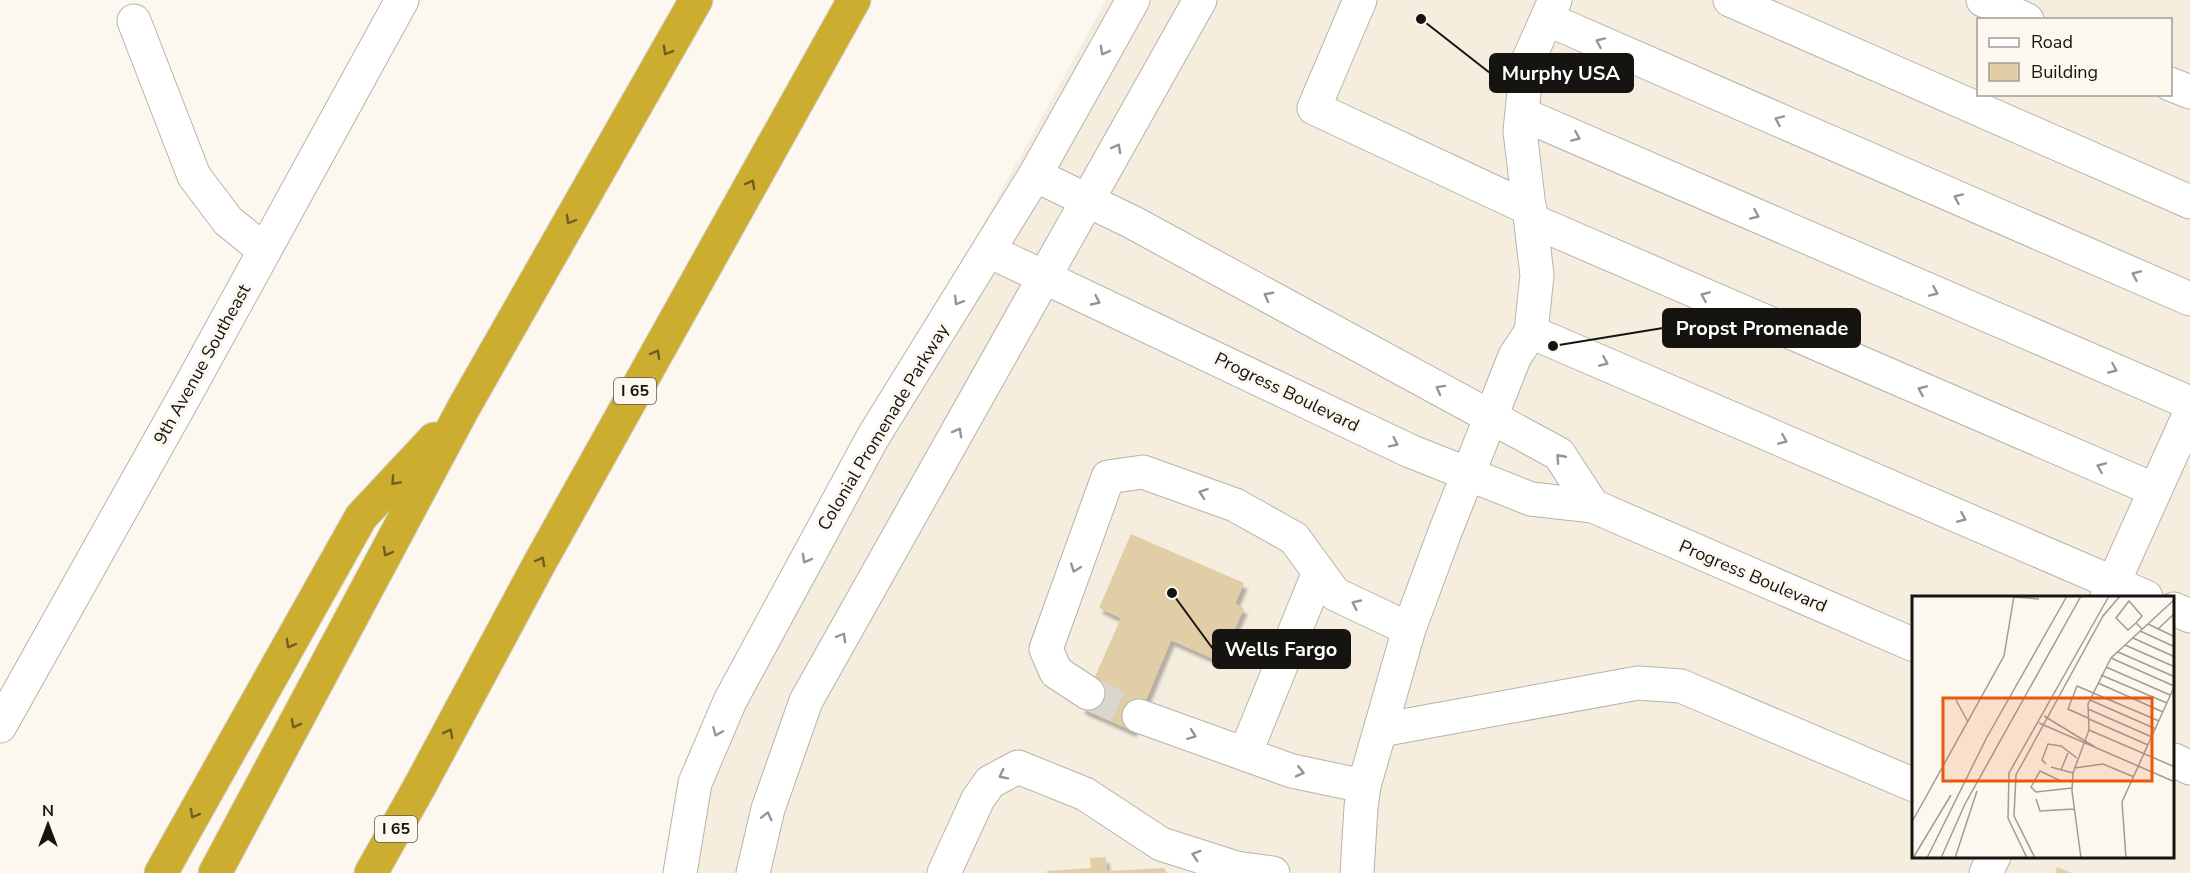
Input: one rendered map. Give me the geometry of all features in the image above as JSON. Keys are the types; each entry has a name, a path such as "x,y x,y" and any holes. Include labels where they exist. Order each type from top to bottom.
{"highway":[{"path":"215,873 464,407 696,0"},
{"name":"I 65","path":"371,873 555,536 854,0"},
{"path":"161,873 361,517 464,407"},
{"path":"390,873 421,784"}],"street":[{"name":"9th Avenue Southeast","path":"0,726 402,0"},
{"name":"Colonial Promenade Parkway","path":"680,873 695,783 730,701 873,437 1035,175 1133,0"},
{"path":"753,873 768,809 806,701 1200,0"},
{"path":"1360,0 1314,108 1531,215 2155,490"},
{"path":"1730,0 2190,202"},
{"path":"1983,0 2022,18"},
{"path":"1349,872 1364,786 1409,629 1515,356 1531,332 1537,275 1520,131 1527,63 1551,9 2190,299"},
{"path":"134,21 194,176 228,221 264,250"},
{"path":"2172,85 2190,92"},
{"path":"1522,114 2190,403"},
{"path":"1035,175 1089,200 1559,454 1593,506"},
{"name":"Progress Boulevard","path":"989,251 1410,451 1531,499 1593,506 1912,644"},
{"path":"1531,332 2110,590 2141,596"},
{"path":"2110,590 2190,413"},
{"path":"1088,693 1056,672 1046,649 1108,477 1143,472 1235,505 1294,538 1335,594 1409,629"},
{"path":"1245,754 1319,572"},
{"path":"2175,609 2190,616"},
{"path":"1381,730 1638,683 1681,686 1912,783"},
{"path":"1139,716 1292,771 1364,786"},
{"path":"2175,760 2190,768"},
{"path":"944,873 948,859 978,799 990,782 1018,767 1085,794 1161,844 1236,867 1273,873"},
{"path":"1986,873 1993,858"}],"shaded area":[{"path":"1106,0 2190,0 2190,873 677,873 690,758"}],"building":[{"path":"1131,534 1244,583 1235,604 1244,608 1228,644 1222,641 1214,659 1171,640 1133,731 1081,708 1121,618 1099,608"},
{"path":"1106,857 1107,871 1164,868 1167,873 1047,873 1047,871 1091,868 1090,858"},
{"path":"2057,867 2072,873 2055,873"}],"tunnel":[{"path":"1088,693 1139,716"}],"place":[{"name":"Murphy USA","path":"1421,19"},
{"name":"Propst Promenade","path":"1553,346"},
{"name":"Wells Fargo","path":"1172,593"}]}
